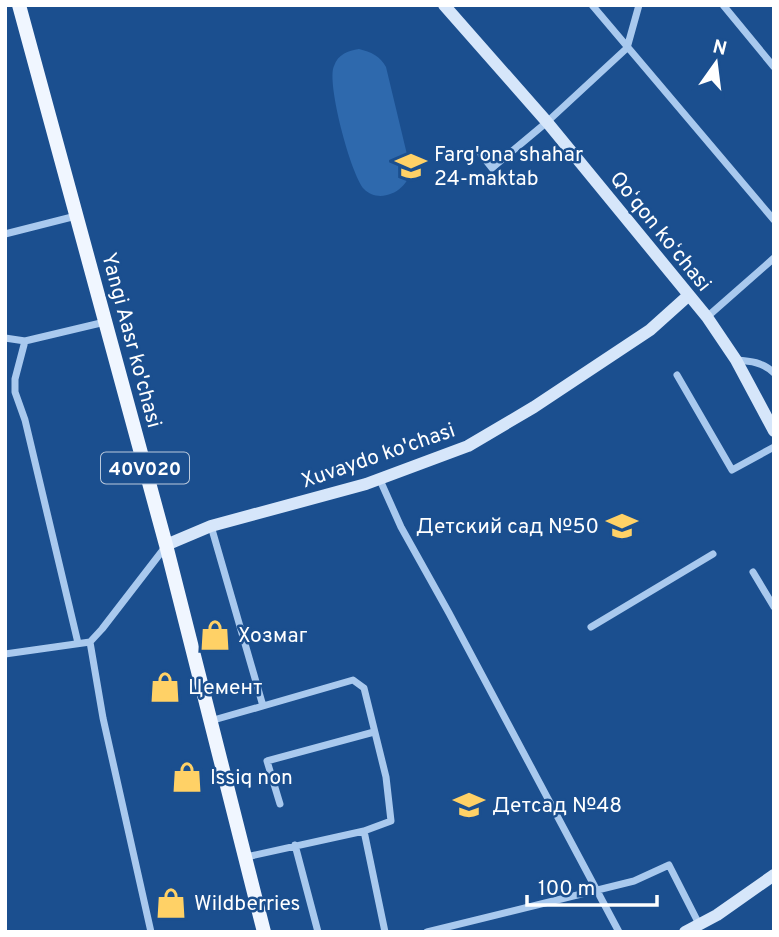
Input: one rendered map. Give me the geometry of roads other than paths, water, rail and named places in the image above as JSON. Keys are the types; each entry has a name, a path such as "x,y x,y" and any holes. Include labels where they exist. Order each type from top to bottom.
{"main road":[{"name":"Yangi Aasr ko'chasi","path":"19,5 166,545 264,932"}],"street":[{"name":"Qoʻqon koʻchasi","path":"444,5 547,122 690,295 736,360 774,431"},
{"path":"592,5 774,220"},
{"path":"481,155 492,168 547,122 627,48 639,5"},
{"path":"723,5 774,67"},
{"path":"5,234 76,216"},
{"path":"707,317 774,258"},
{"name":"Xuvaydo ko'chasi","path":"166,545 211,526 380,480 468,446 534,407 650,330 690,295"},
{"path":"5,338 25,341 106,322"},
{"path":"25,341 15,379 15,392 25,420 78,643"},
{"path":"736,360 759,363 774,373"},
{"path":"677,375 732,470 774,447"},
{"path":"380,480 401,527 619,932"},
{"path":"211,526 263,706"},
{"path":"5,654 90,642 166,545"},
{"path":"591,627 713,554"},
{"path":"754,572 774,607"},
{"path":"90,642 103,718 151,932"},
{"path":"210,721 353,680 364,688 386,777 391,821 364,831 246,858"},
{"path":"280,804 267,761 374,732"},
{"path":"364,831 385,932"},
{"path":"295,845 318,932"},
{"path":"427,932 634,881 669,865 699,924"},
{"path":"685,932 717,915 774,875"}],"place":[{"name":"Farg'ona shahar 24-maktab","path":"411,166"},
{"name":"Детский сад №50","path":"622,526"},
{"name":"Хозмаг","path":"215,635"},
{"name":"Цемент","path":"165,687"},
{"name":"Issiq non","path":"187,777"},
{"name":"Детсад №48","path":"469,805"},
{"name":"Wildberries","path":"171,903"}]}
